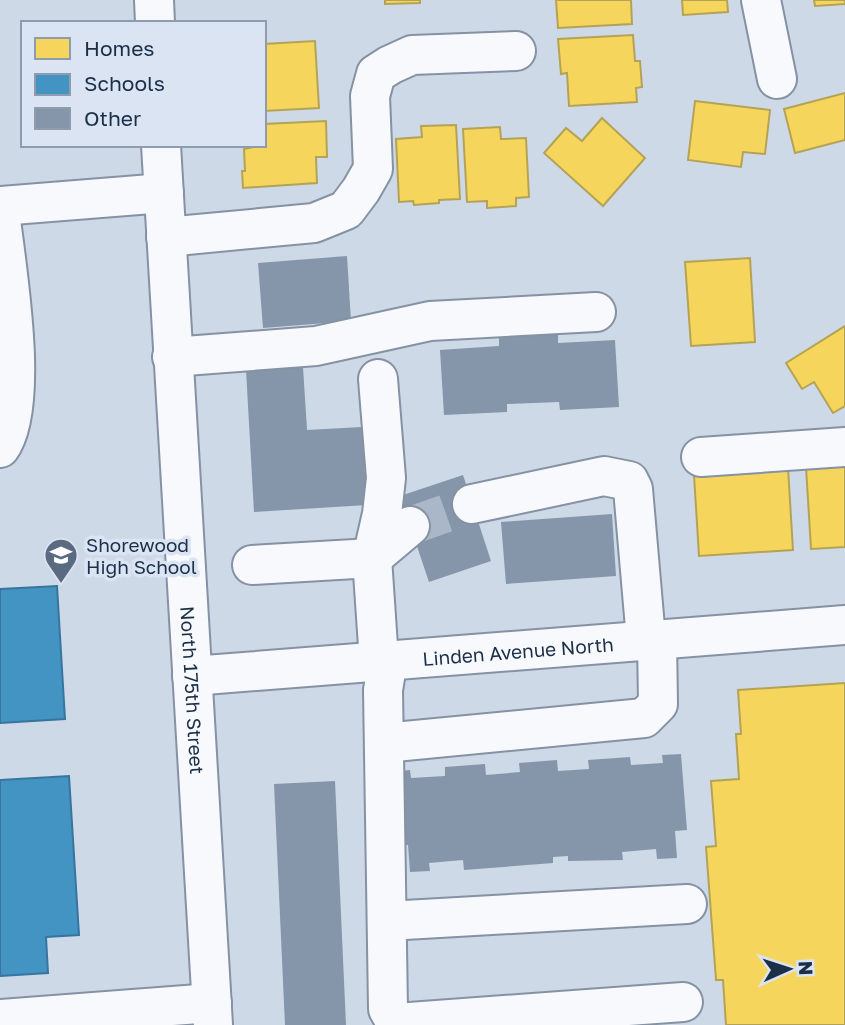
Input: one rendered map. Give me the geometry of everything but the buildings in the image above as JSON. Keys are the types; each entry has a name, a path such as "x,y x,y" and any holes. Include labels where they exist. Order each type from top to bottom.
{"street":[{"path":"154,0 155,21"},
{"path":"761,0 777,79"},
{"path":"166,237 314,223 346,210 373,169 370,96 376,74 412,55 516,51"},
{"name":"North 175th Street","path":"161,147 213,1014"},
{"path":"0,206 164,192"},
{"path":"0,212 12,313 16,401 3,446 0,448"},
{"path":"172,357 316,346 430,321 596,312"},
{"path":"378,380 386,478 383,514 372,558 384,660 388,1009 396,1023 683,1002"},
{"path":"701,457 845,447"},
{"path":"384,744 643,718 658,704 633,489 629,481 604,476 472,504"},
{"path":"252,565 372,558 410,526"},
{"name":"Linden Avenue North","path":"192,676 845,625"},
{"path":"387,921 687,904"},
{"path":"0,1019 213,1014"}],"tunnel":[{"path":"410,526 472,504"}],"place":[{"name":"Shorewood High School","path":"61,585"}]}
